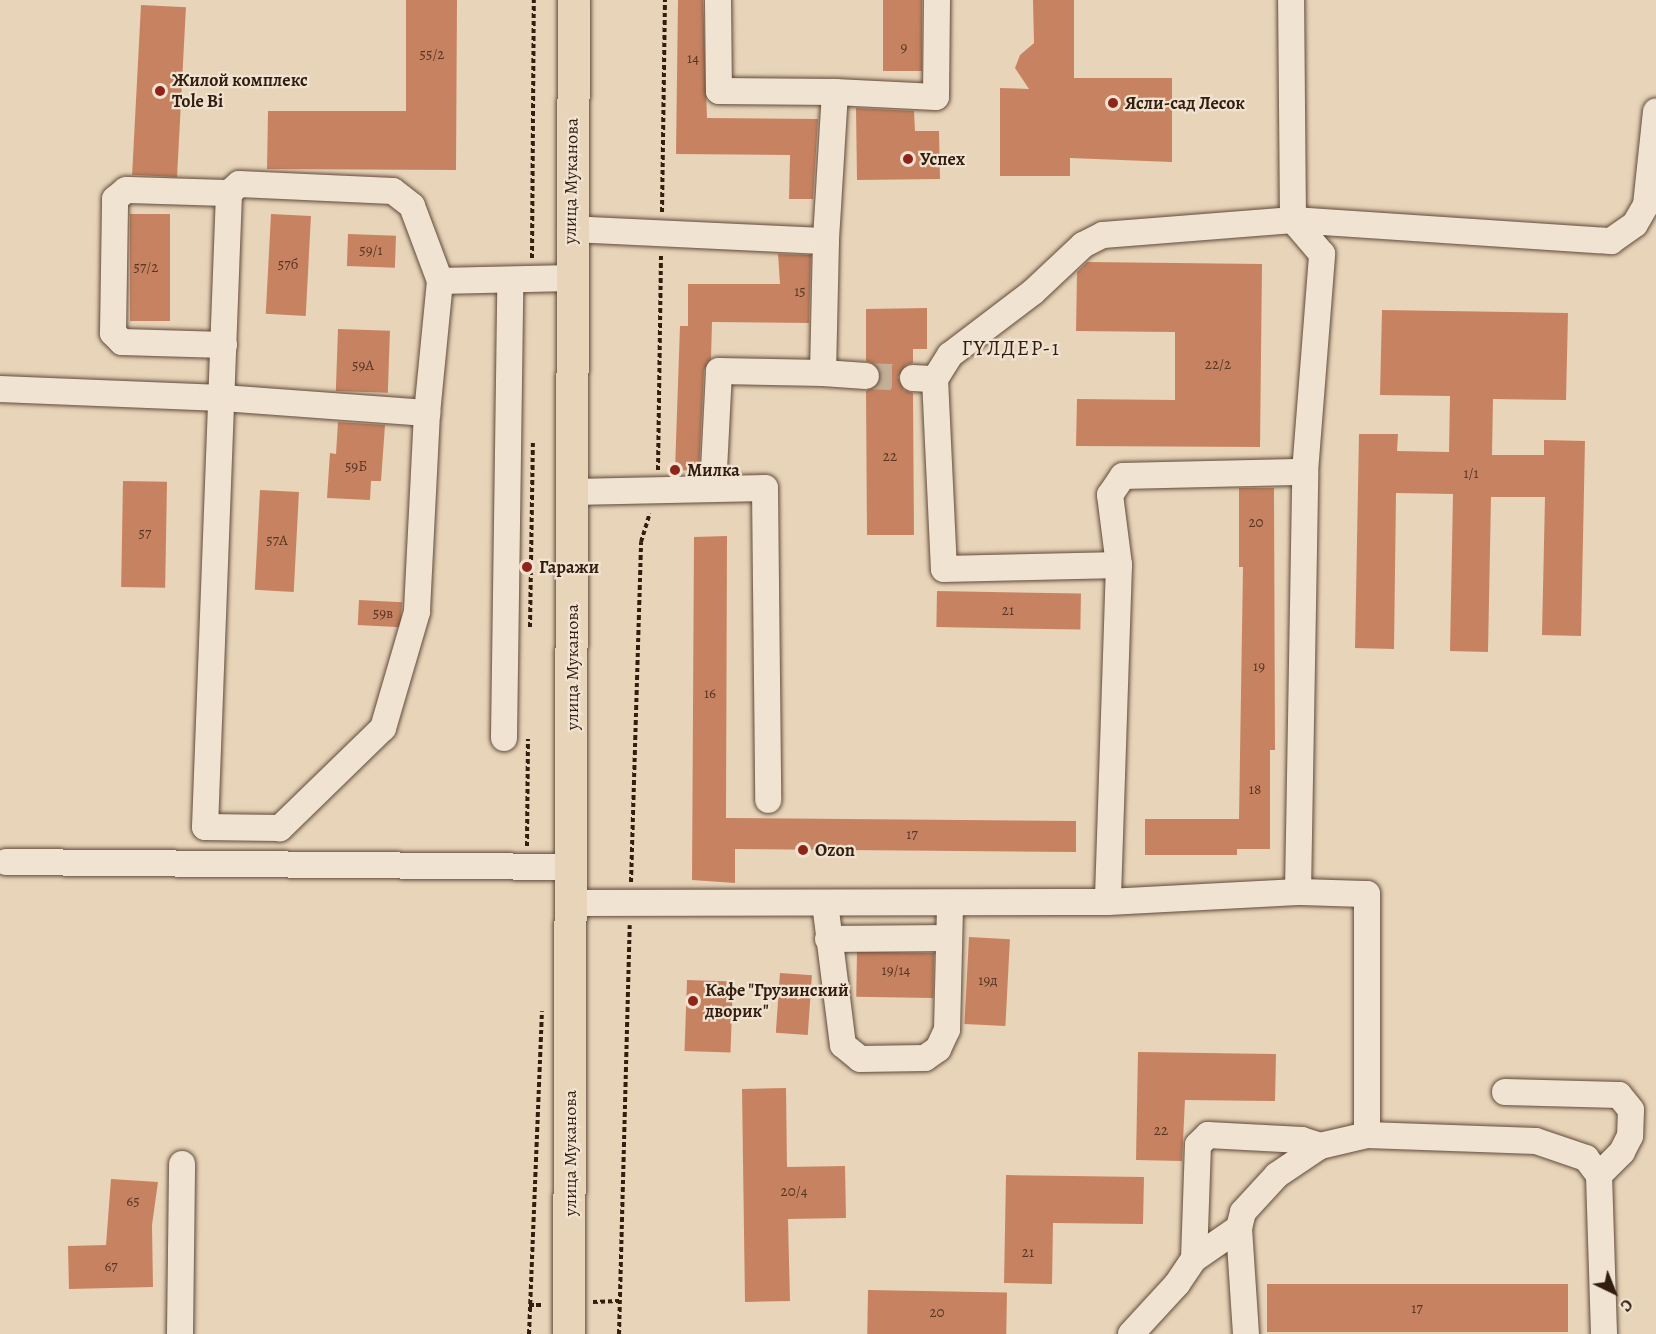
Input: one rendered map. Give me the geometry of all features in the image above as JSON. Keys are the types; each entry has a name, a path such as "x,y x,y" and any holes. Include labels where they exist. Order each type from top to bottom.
{"main road":[{"name":"улица Муканова","path":"569,1334 573,492 570,228 574,0"}],"street":[{"path":"718,0 719,91 835,92 936,97 937,0"},
{"path":"1291,0 1293,220 1322,254 1305,472 1298,892"},
{"path":"823,373 826,241 835,92"},
{"path":"1119,565 944,569 924,379 950,355 1033,292 1083,244 1103,235 1293,220 1611,241 1635,224 1646,205 1654,148 1656,112"},
{"path":"224,345 122,342 113,333 115,199 126,190 229,193 239,184 393,191 412,206 440,281 427,413 417,612 383,728 280,828 205,827 222,398 224,345 229,193"},
{"path":"570,228 826,241"},
{"path":"440,281 570,278"},
{"path":"504,738 521,280"},
{"path":"713,488 719,371 866,376"},
{"path":"0,389 222,398 427,413"},
{"path":"1108,902 1119,565 1110,495 1123,476 1305,472"},
{"path":"573,492 765,488 768,800"},
{"path":"6,862 571,867"},
{"path":"570,903 1108,902 1298,892 1367,894 1367,1135"},
{"path":"825,903 843,1045 860,1059 925,1058 938,1049 947,1030 950,903"},
{"path":"828,939 949,938"},
{"path":"1505,1092 1619,1095 1631,1110 1630,1136 1622,1152 1599,1175"},
{"path":"1194,1259 1198,1145 1208,1135 1302,1140 1320,1146"},
{"path":"1246,1334 1239,1228 1243,1212 1277,1175 1320,1146 1367,1135 1536,1141 1586,1158 1599,1175 1604,1334"},
{"path":"180,1334 182,1164"},
{"path":"1131,1334 1178,1284 1194,1259 1239,1228"}],"path":[{"path":"521,280 534,0"},
{"path":"619,1334 641,542 656,489 665,0"},
{"path":"529,1334 543,1009"}],"building":[{"path":"406,0 457,0 456,170 267,169 268,111 406,111"},
{"path":"678,0 703,0 707,118 818,119 813,199 789,199 790,155 676,154"},
{"path":"883,0 922,0 922,71 883,71"},
{"path":"1033,0 1074,0 1074,78 1172,78 1172,162 1070,158 1070,176 1000,176 1000,88 1029,89 1015,68 1020,55 1034,43"},
{"name":"Жилой комплекс Tole Bi","path":"141,5 186,7 177,177 132,175"},
{"path":"856,108 914,111 915,131 939,131 940,179 857,180"},
{"path":"130,214 170,214 170,321 130,321"},
{"path":"271,214 311,216 306,316 266,314"},
{"path":"348,234 396,236 395,268 347,266"},
{"path":"778,254 811,255 809,323 712,322 711,359 704,370 699,471 675,470 680,326 688,326 688,284 780,284"},
{"path":"1087,262 1262,264 1260,447 1076,446 1077,399 1175,400 1175,332 1076,331 1077,272"},
{"path":"927,308 927,349 913,349 913,363 906,365 898,377 904,390 913,393 914,535 867,535 866,391 878,385 881,376 875,364 866,361 866,309"},
{"path":"1382,310 1568,313 1566,400 1493,399 1492,455 1544,455 1544,440 1585,441 1581,636 1542,635 1545,497 1491,497 1488,652 1450,651 1453,494 1396,493 1394,649 1355,648 1359,434 1398,434 1397,451 1449,452 1450,396 1380,395"},
{"path":"338,329 390,331 388,393 336,391"},
{"path":"338,422 385,425 381,481 371,481 370,500 327,498 330,453 336,454"},
{"path":"123,481 167,482 165,588 121,587"},
{"path":"1239,488 1274,488 1275,750 1270,750 1270,849 1237,849 1237,855 1145,855 1145,819 1239,819 1243,567 1239,567"},
{"path":"260,490 299,492 294,592 255,590"},
{"path":"727,536 726,818 1076,821 1076,852 735,849 735,883 692,880 694,537"},
{"path":"937,591 1081,594 1080,630 936,627"},
{"path":"359,600 402,602 401,627 358,625"},
{"path":"969,937 1010,939 1005,1026 964,1024"},
{"path":"857,952 934,953 933,998 856,997"},
{"path":"780,973 812,975 808,1035 776,1033"},
{"path":"687,980 733,982 730,1053 685,1051"},
{"path":"1138,1052 1276,1054 1275,1101 1185,1100 1182,1161 1136,1160"},
{"path":"786,1088 787,1167 845,1166 846,1218 788,1219 790,1301 745,1302 742,1089"},
{"path":"1006,1175 1144,1177 1143,1224 1053,1223 1052,1284 1004,1283"},
{"path":"111,1179 158,1182 152,1225 153,1287 69,1289 68,1246 106,1245"},
{"path":"1267,1284 1568,1284 1568,1332 1267,1332"},
{"path":"868,1290 1007,1292 1006,1334 867,1334"}],"tunnel":[{"path":"866,376 913,378"}],"place":[{"name":"Жилой комплекс Tole Bi","path":"160,91"},
{"name":"Ясли-сад Лесок","path":"1113,103"},
{"name":"Успех","path":"908,159"},
{"name":"Милка","path":"675,470"},
{"name":"Гаражи","path":"527,567"},
{"name":"Ozon","path":"803,850"},
{"name":"Кафе \"Грузинский дворик\"","path":"693,1001"}],"district":[{"name":"ГҮЛДЕР-1","path":"1011,348"}]}
